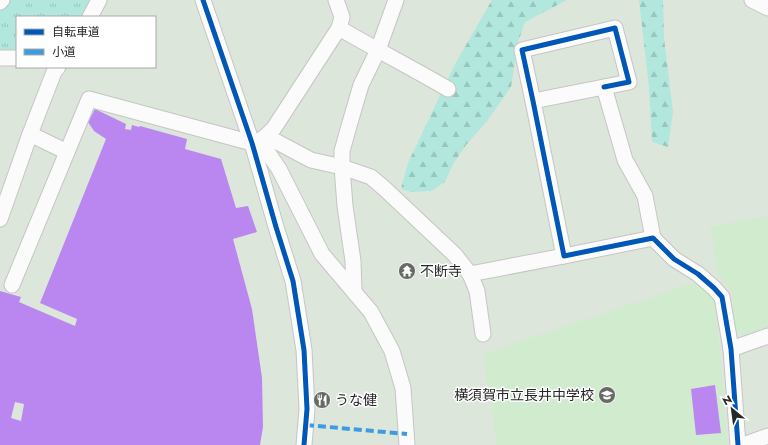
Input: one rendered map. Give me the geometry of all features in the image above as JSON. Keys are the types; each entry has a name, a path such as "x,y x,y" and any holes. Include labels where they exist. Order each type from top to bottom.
{"street":[{"path":"91,16 99,0"},
{"path":"203,0 260,140 279,170 322,254 371,312 392,351 403,388 407,445"},
{"path":"260,140 274,128 339,28 342,17 336,0"},
{"path":"354,291 354,261 345,206 342,151 362,85 378,50 396,0"},
{"path":"752,0 768,8"},
{"path":"339,28 448,89"},
{"path":"533,101 629,82 615,28 522,50 564,256"},
{"path":"0,58 16,58"},
{"path":"0,219 30,134 54,72 57,68"},
{"path":"604,87 625,160 645,196 653,238 674,258 698,274 722,297 731,349 738,445"},
{"path":"12,286 89,99 260,140 311,160 342,167 371,177 455,254 470,274 477,292 483,334"},
{"path":"30,134 67,152"},
{"path":"260,140 276,227 292,281 304,350 308,409 304,445"},
{"path":"470,274 653,238"},
{"path":"731,349 768,336"},
{"path":"743,445 768,436"}],"shaded area":[{"path":"95,109 126,124 125,129 131,130 132,125 140,126 187,139 185,149 221,159 236,208 248,206 257,232 233,239 252,309 262,378 263,427 260,445 0,445 0,291 21,297 19,302 75,326 77,319 40,303 106,139 94,131 88,122"},
{"path":"768,216 768,330 748,337 734,331 732,291 718,275 710,227"},
{"name":"横須賀市立長井中学校","path":"700,281 715,298 728,445 497,445 483,354"},
{"path":"715,385 721,433 696,435 691,389"}],"green space":[{"path":"8,0 90,0 82,16 16,16 16,50 0,51 0,11"},
{"path":"492,0 567,0 525,22 518,42 511,87 487,121 466,145 453,164 445,182 431,191 412,192 401,189 408,163 455,64"},
{"path":"639,0 663,0 664,38 673,112 668,147 652,142 649,87"}],"pier":[{"path":"15,402 24,404 21,421 11,418"}],"marked path":[{"path":"306,425 407,434"}],"cycle path":[{"path":"203,0 252,143 293,281 304,350 307,409 304,445"},
{"path":"604,87 629,82 615,28 522,50 564,256 653,238 674,259 698,274 714,288 722,297 731,349 738,445"}],"place":[{"name":"不断寺","path":"407,271"},
{"name":"横須賀市立長井中学校","path":"607,395"},
{"name":"うな健","path":"322,400"}]}
